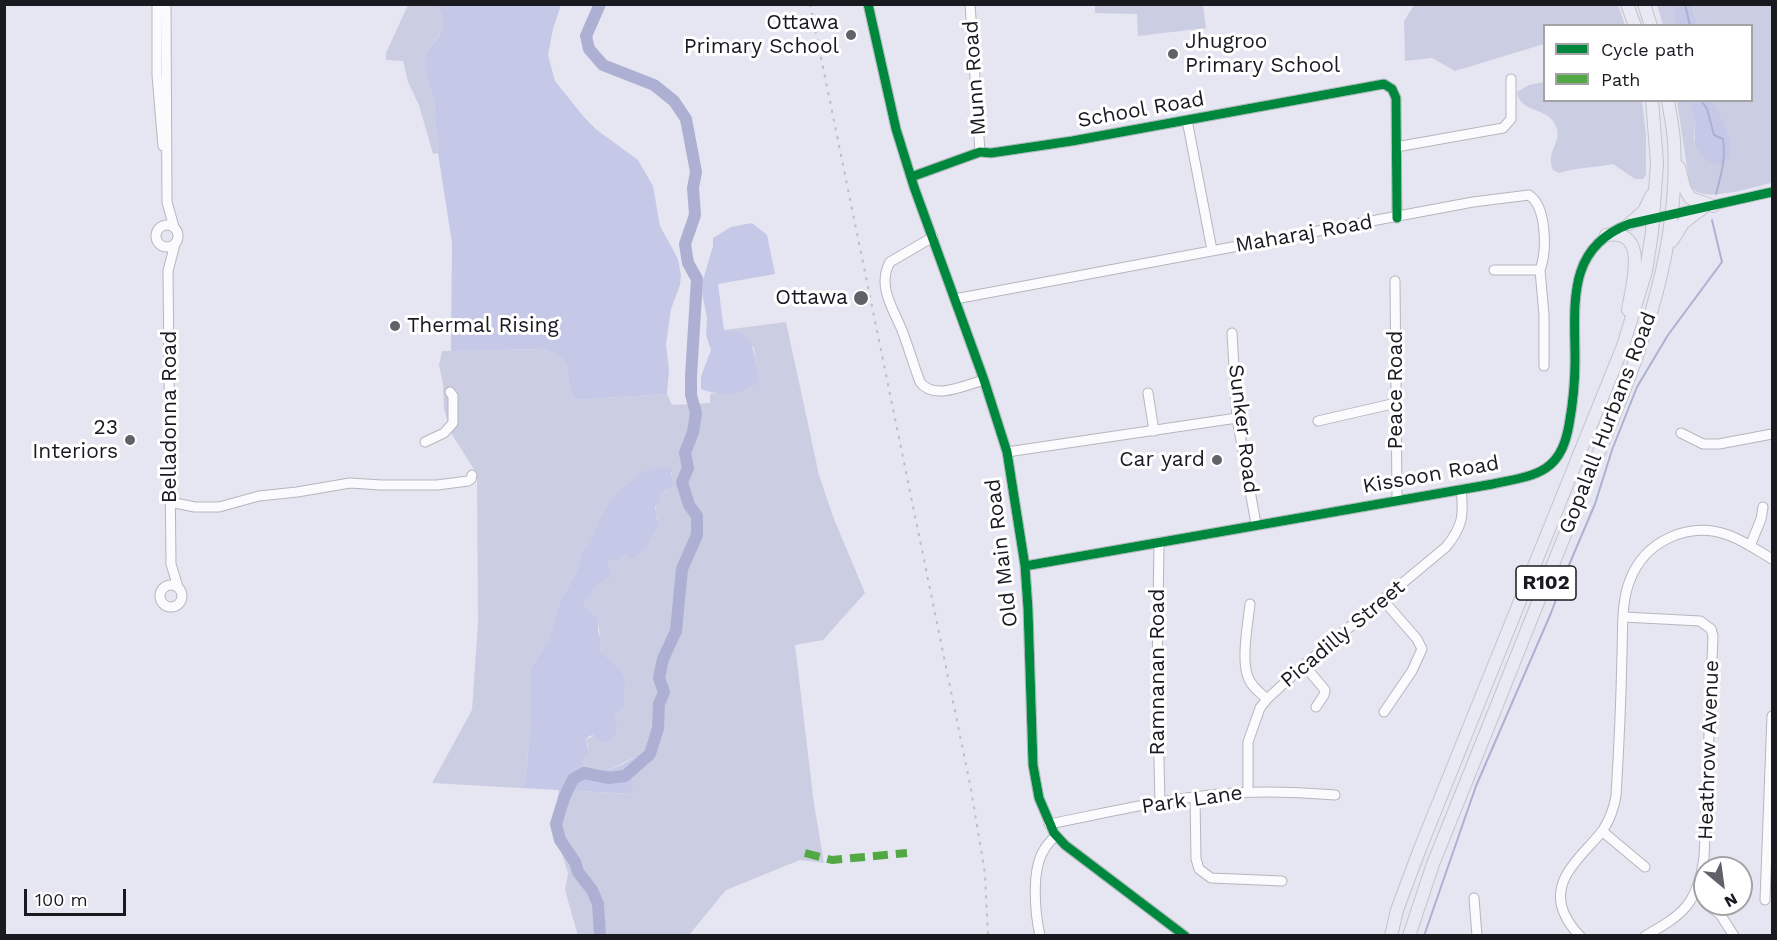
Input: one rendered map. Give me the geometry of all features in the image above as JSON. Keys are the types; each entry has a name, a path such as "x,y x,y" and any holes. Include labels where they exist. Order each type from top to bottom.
{"main road":[{"path":"1628,4 1634,24"},
{"path":"1644,4 1650,24"},
{"name":"Gopalall Hurbans Road","path":"1391,936 1397,910 1421,846 1623,346 1646,271 1653,219 1656,152 1653,102"},
{"name":"Gopalall Hurbans Road","path":"1409,936 1433,864 1641,344 1665,262 1671,214 1675,175 1674,139 1668,102"},
{"path":"1674,139 1683,187 1687,195 1708,207"},
{"path":"1629,224 1644,211 1654,188"},
{"path":"1665,262 1678,228 1708,207"},
{"path":"1606,236 1621,234 1629,240 1634,249 1633,274 1623,346"}],"street":[{"name":"Belladonna Road","path":"157,4 159,118 166,154 167,202 178,233 168,271"},
{"name":"Belladonna Road","path":"166,4 168,144 166,154"},
{"name":"Old Main Road","path":"868,4 885,82 907,165 916,176 933,237 1007,452 1028,609 1033,765 1039,798 1056,835 1074,852 1185,936"},
{"name":"Munn Road","path":"970,4 980,152"},
{"path":"1397,218 1395,147 1503,128 1511,119 1511,79"},
{"name":"School Road","path":"916,176 980,152 992,153 1072,141 1380,84 1387,85 1394,92 1397,112 1395,147"},
{"name":"School Road","path":"1187,120 1212,250"},
{"name":"Kissoon Road","path":"1024,566 1461,489 1529,476 1545,469 1556,459 1563,447 1574,388 1574,303 1577,282 1584,262 1597,243 1629,224 1773,192"},
{"name":"Maharaj Road","path":"955,299 1473,202 1529,195 1539,206 1543,228 1545,251 1540,270"},
{"name":"Belladonna Road","path":"167,202 157,237 162,246 168,271 171,564 178,587"},
{"path":"160,228 167,225 174,227"},
{"path":"933,237 890,262 885,283 890,304 902,330 920,382 925,388 940,392 984,380"},
{"path":"162,246 169,247 175,244"},
{"path":"1494,270 1540,270 1544,315 1544,366"},
{"name":"Peace Road","path":"1395,281 1397,499"},
{"name":"Sunker Road","path":"1232,333 1237,418 1256,524"},
{"path":"425,442 444,433 453,423 453,396 450,392"},
{"path":"1148,393 1154,431"},
{"path":"1318,421 1396,404"},
{"path":"1007,452 1237,418"},
{"path":"1681,433 1703,444 1719,444 1773,434"},
{"path":"170,502 195,507 219,507 259,496 350,483 437,485 468,481 472,475"},
{"name":"Picadilly Street","path":"1248,792 1248,742 1260,708 1304,665 1446,547 1461,524 1463,513 1461,489"},
{"path":"1750,546 1761,519 1763,507"},
{"path":"1580,936 1568,921 1562,908 1560,894 1563,881 1570,868 1602,831 1613,810 1616,796 1624,617 1629,581 1638,564 1651,549 1664,540 1697,530 1729,535 1773,559"},
{"name":"Ramnanan Road","path":"1159,542 1157,676 1160,802"},
{"name":"Belladonna Road","path":"164,588 171,564"},
{"path":"171,585 178,587 182,593 182,600 174,606 166,606 161,594 164,588 171,585"},
{"path":"1383,600 1417,639 1422,649 1412,671 1384,712"},
{"path":"1250,604 1246,636 1246,669 1250,681 1267,699"},
{"name":"Heathrow Avenue","path":"1624,617 1700,621 1711,629 1713,636 1704,856"},
{"path":"1304,665 1325,690 1316,707"},
{"path":"1765,900 1773,716"},
{"name":"Park Lane","path":"1049,824 1195,797 1248,792 1335,795"},
{"path":"1195,797 1196,859 1204,874 1219,879 1282,881"},
{"path":"1602,831 1645,867"},
{"path":"1040,936 1037,922 1036,875 1043,850 1056,835"},
{"name":"Heathrow Avenue","path":"1645,936 1677,916 1693,897"},
{"path":"1474,898 1477,936"},
{"path":"1721,916 1734,936"}],"shaded area":[{"path":"408,5 438,5 441,13 441,30 426,52 426,77 434,100 438,153 433,154 403,61 386,60 386,53"},
{"path":"438,5 561,5 548,55 555,81 597,130 638,160 653,186 660,226 678,259 680,285 671,309 666,344 669,370 667,394 575,400 562,358 543,349 451,351 452,243 438,153 434,100 426,77 426,52 439,35 442,25"},
{"path":"1095,5 1203,5 1206,28 1138,36 1137,14 1095,13"},
{"path":"1414,5 1618,5 1625,24 1543,24 1543,44 1455,71 1432,58 1405,61 1404,21"},
{"path":"1657,5 1672,5 1676,24 1663,24"},
{"path":"1672,5 1693,5 1694,15 1698,24 1676,24"},
{"path":"1693,5 1772,5 1772,183 1731,192 1709,194 1699,193 1693,189 1689,181 1677,102 1689,102 1694,116 1694,141 1716,107 1714,102 1753,102 1753,24 1698,24 1694,15"},
{"path":"1543,82 1543,102 1642,102 1646,135 1646,175 1643,179 1635,179 1613,164 1559,173 1553,170 1551,157 1557,140 1557,128 1553,121 1543,113 1522,103 1517,92 1529,85"},
{"path":"1689,102 1714,102 1731,142 1729,157 1722,164 1712,163 1706,159 1695,145 1694,116"},
{"path":"752,223 767,235 775,274 718,284 724,330 740,333 749,340 755,357 758,384 745,390 716,393 701,389 701,376 711,350 706,335 707,318 702,293 703,280 713,246 713,238 731,227"},
{"path":"786,322 819,475 834,519 865,593 823,640 795,645 814,804 824,863 800,860 726,890 689,935 578,936 565,890 568,873 555,832 559,790 632,794 632,781 638,756 612,769 599,771 583,767 582,762 588,747 586,740 594,735 614,712 626,682 621,670 600,651 599,618 583,606 599,583 611,573 608,563 610,559 658,519 656,509 661,494 667,490 673,470 599,521 591,542 581,554 577,571 559,603 549,639 531,668 531,722 525,782 521,788 432,783 472,710 478,623 477,474 451,433 444,409 443,384 439,365 442,351 543,349 562,358 575,400 667,394 672,405 710,403 710,394 749,389 758,384 754,348 724,330"},
{"path":"660,467 673,469 671,474 673,485 661,494 660,501 655,507 658,525 645,549 633,559 624,554 617,560 610,559 608,563 610,577 599,583 583,606 599,618 600,651 621,670 626,682 623,692 624,706 614,713 617,727 615,735 609,741 604,742 594,735 589,736 586,740 588,753 582,762 584,767 599,771 612,769 639,755 632,781 633,794 521,788 525,782 531,722 531,668 549,639 559,603 577,571 581,554 591,541 613,497 639,475"}],"waterway":[{"path":"600,4 586,36 589,49 603,65 654,85 674,101 686,119 696,172 693,188 695,215 685,244 688,263 697,279 691,376 691,395 696,413 693,432 685,453 688,468 682,482 689,505 697,516 697,535 682,569 676,631 663,659 659,678 664,692 659,704 658,728 650,754 625,776 609,778 584,773 573,779 556,824 560,840 575,862 578,872 592,890 598,904 600,936"},
{"path":"1685,4 1690,24"},
{"path":"1702,102 1707,109 1714,135 1723,139 1723,160 1716,194"},
{"path":"1424,936 1476,786 1551,613 1595,504 1612,450 1637,387 1668,335 1722,262 1712,220"}],"railway":[{"path":"810,4 971,789 985,874 988,936"}],"marked path":[{"path":"805,853 832,860 907,853"}],"cycle path":[{"path":"868,4 896,129 914,187 984,380 1007,452 1025,566 1033,765 1039,798 1054,833 1065,845 1185,936"},
{"path":"911,177 980,152 991,153 1072,141 1384,84 1392,89 1396,98 1397,218"},
{"path":"1025,566 1493,484 1534,474 1546,468 1559,454 1568,431 1575,377 1575,299 1584,263 1594,248 1609,234 1629,224 1772,192"}],"place":[{"name":"Ottawa Primary School","path":"851,35"},
{"name":"Jhugroo Primary School","path":"1173,54"},
{"name":"Ottawa","path":"861,298"},
{"name":"Thermal Rising","path":"395,326"},
{"name":"23 Interiors","path":"130,440"},
{"name":"Car yard","path":"1217,460"}]}
